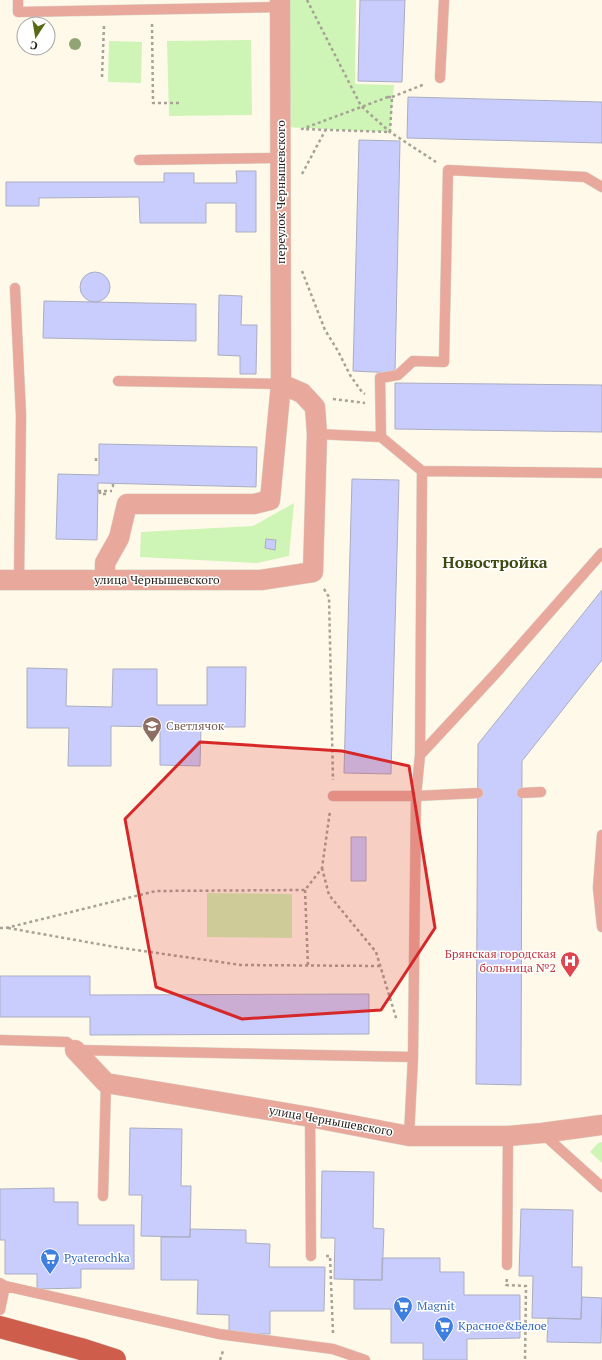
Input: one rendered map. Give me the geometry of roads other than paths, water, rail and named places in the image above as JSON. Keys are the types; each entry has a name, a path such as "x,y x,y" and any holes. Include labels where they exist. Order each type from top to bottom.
{"main road":[{"path":"0,1327 81,1349 114,1360"}],"street":[{"name":"переулок Чернышевского","path":"105,580 105,563 119,538 127,504 254,504 270,500 281,384 280,3"},
{"path":"281,384 302,393 315,407 317,434"},
{"name":"улица Чернышевского","path":"9,580 262,580 313,572 317,434"},
{"path":"75,1050 106,1083"},
{"name":"улица Чернышевского","path":"106,1083 310,1117 409,1136 508,1136 602,1125"}],"lane":[{"path":"18,0 18,12 152,9 280,3"},
{"path":"440,78 444,0"},
{"path":"139,160 280,158"},
{"path":"381,436 380,378 398,375 413,361 444,362 448,170 585,177 602,187"},
{"path":"9,580 22,416 15,288"},
{"path":"118,381 281,384"},
{"path":"317,434 381,436 422,471 602,473"},
{"path":"409,1136 413,1057 416,796 420,755 422,471"},
{"path":"420,755 497,672 602,553"},
{"path":"522,793 541,792"},
{"path":"333,796 416,796 478,793"},
{"path":"602,835 598,888 601,902 602,927"},
{"path":"0,1040 67,1042 75,1050 413,1057"},
{"path":"104,1196 106,1083"},
{"path":"310,1117 311,1256"},
{"path":"542,1133 602,1187"},
{"path":"507,1264 508,1136"},
{"path":"0,1310 3,1285 219,1334 333,1349 365,1360"}],"place":[{"name":"Светлячок","path":"152,743"},
{"name":"Брянская городская больница №2","path":"570,978"},
{"name":"Pyaterochka","path":"50,1275"},
{"name":"Magnit","path":"403,1323"},
{"name":"Красное&Белое","path":"444,1343"}],"district":[{"name":"Новостройка","path":"495,562"}]}
